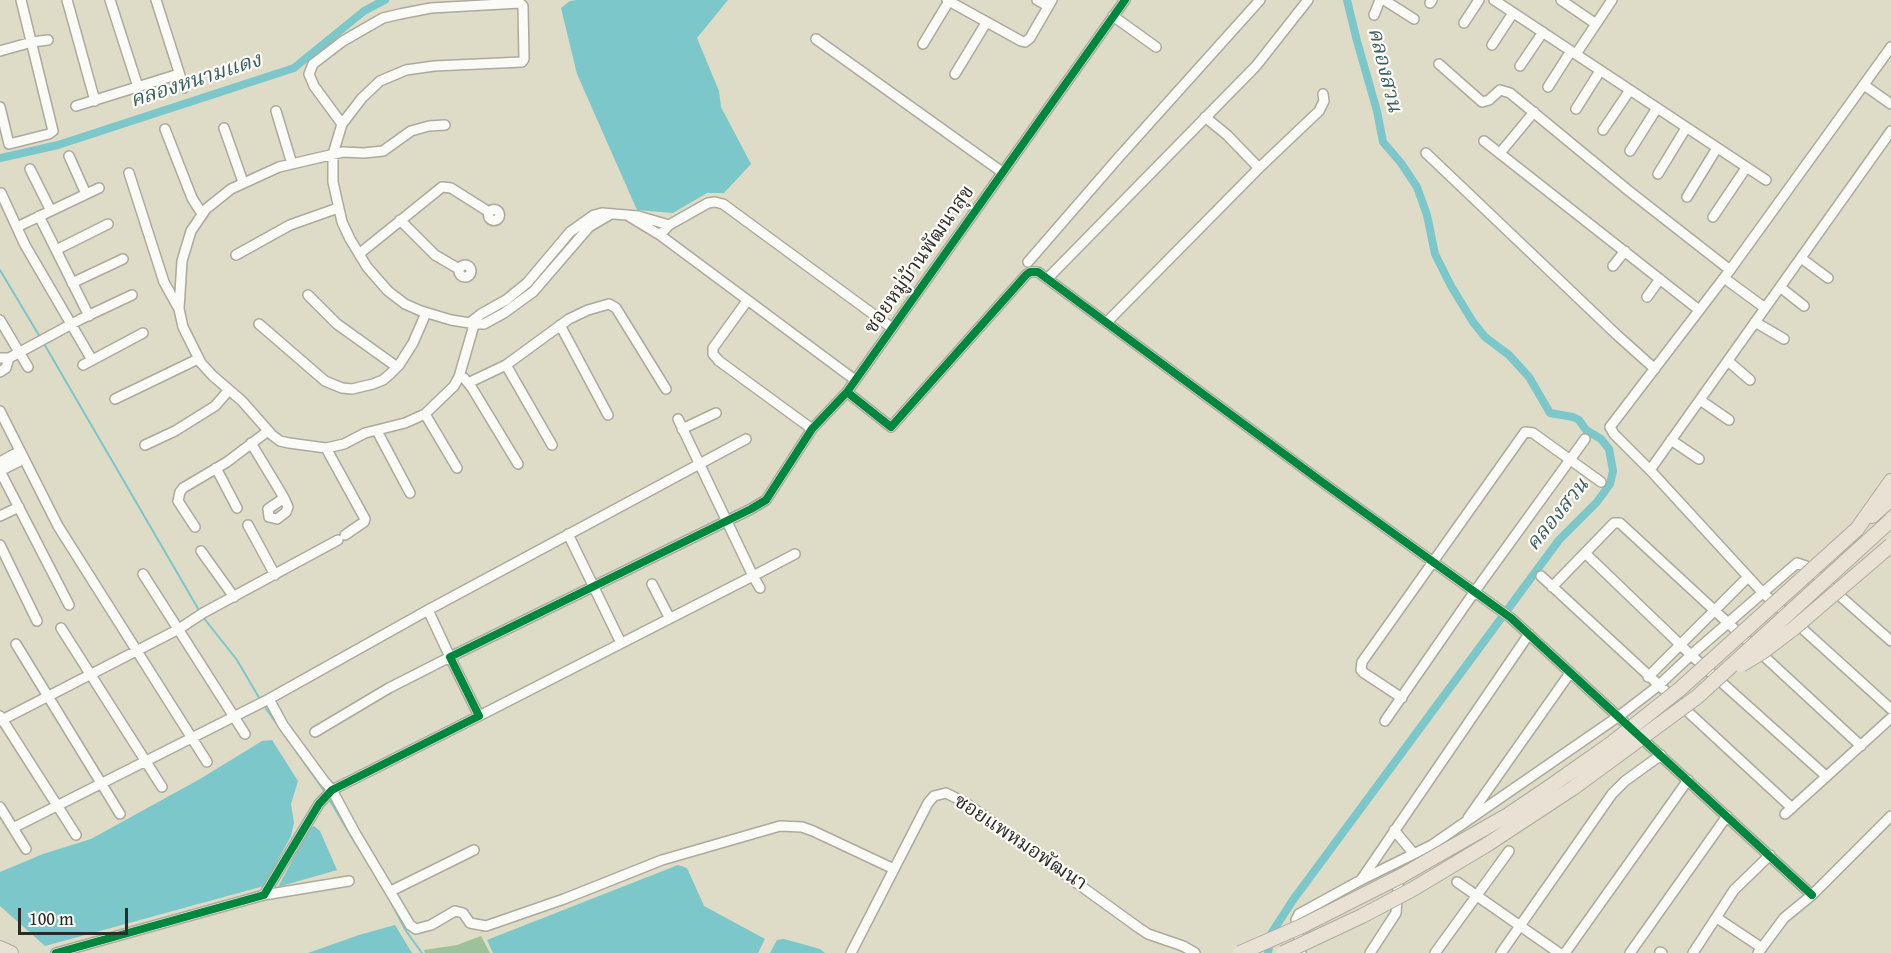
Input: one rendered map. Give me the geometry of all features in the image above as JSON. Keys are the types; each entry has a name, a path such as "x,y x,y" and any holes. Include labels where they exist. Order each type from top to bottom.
{"highway":[{"path":"1857,530 1891,481"},
{"path":"1240,953 1302,926 1403,875 1508,815 1548,788 1612,743 1680,689 1891,499"},
{"path":"1282,953 1362,916 1413,889 1524,821 1638,742 1724,674 1891,520"},
{"path":"1724,674 1746,663 1793,629 1891,545"},
{"path":"0,948 11,953"}],"street":[{"path":"0,107 9,144 53,131 21,0"},
{"path":"67,0 94,101"},
{"path":"110,0 138,87"},
{"path":"156,0 184,88"},
{"path":"923,44 948,0 1025,42 1030,38 1050,3 1037,0"},
{"name":"ซอยหมู่บ้านพัฒนาสุข","path":"315,732 389,688 766,500 812,429 847,392 1125,0"},
{"path":"1028,262 1260,0"},
{"path":"1048,278 1256,66 1308,0"},
{"path":"1464,23 1479,0"},
{"path":"1494,0 1766,180"},
{"path":"1561,0 1596,24"},
{"path":"1548,87 1612,0"},
{"path":"1374,15 1380,1 1414,19"},
{"path":"342,124 314,86 309,74 313,64 343,41 383,18 400,14 431,8 491,3 522,4 524,58 522,62 434,66 406,70 380,81 362,98 342,124 333,154 333,182 338,208 350,239 373,277 405,304 450,320 472,322 527,283 578,225 594,215 638,216 669,225"},
{"path":"1492,45 1513,12"},
{"path":"1114,16 1156,47"},
{"path":"956,74 986,22"},
{"path":"1520,66 1543,32"},
{"path":"816,39 1002,172"},
{"path":"0,51 48,40"},
{"path":"1891,47 1727,274 1610,427 1614,434 1763,593 1891,709"},
{"path":"1439,64 1482,102 1487,102 1503,90 1510,93 1765,308"},
{"path":"1576,109 1600,71"},
{"path":"76,106 178,74"},
{"path":"1864,85 1891,104"},
{"path":"1603,130 1630,90"},
{"path":"1108,321 1259,168 1319,111 1324,101 1323,94"},
{"path":"1630,151 1657,108"},
{"path":"276,111 292,164"},
{"path":"1500,153 1533,112"},
{"path":"1204,117 1227,135 1259,168"},
{"path":"445,125 411,131 383,151 333,154 264,172 226,193 202,214 185,244 179,309 183,327 198,359 213,376 248,407 268,431 280,441 326,448 334,447 357,436 405,423 425,414 454,386 460,375 472,322"},
{"path":"224,128 243,182"},
{"path":"1658,174 1686,128"},
{"path":"165,129 192,198 202,214"},
{"path":"1650,470 1891,131"},
{"path":"1484,141 1699,309"},
{"path":"1687,197 1717,148"},
{"path":"1426,153 1593,313 1655,369"},
{"path":"69,156 86,194"},
{"path":"1713,217 1746,168"},
{"path":"30,169 51,210"},
{"path":"129,173 164,282 179,309"},
{"path":"359,254 437,190 446,187 489,212"},
{"path":"17,226 99,188"},
{"path":"1,193 71,325 87,363 143,333"},
{"path":"660,235 669,225 708,203 723,204 892,328"},
{"path":"236,255 290,225 338,208"},
{"path":"627,215 660,235 855,380"},
{"path":"39,216 89,316"},
{"path":"400,220 435,255 459,269"},
{"path":"56,250 108,224"},
{"path":"1613,266 1625,251"},
{"path":"1801,258 1828,278"},
{"path":"72,283 123,259"},
{"path":"847,392 891,427 1026,275 1030,272 1038,272 1108,321 1322,482 1511,618 1812,894"},
{"path":"1647,297 1660,279"},
{"path":"1780,287 1804,306"},
{"path":"0,372 6,368 5,358 132,295"},
{"path":"308,295 337,324 397,366"},
{"path":"747,301 713,348 713,354 718,361 812,429"},
{"path":"468,383 506,365 560,325 588,310 613,305 636,338 666,389"},
{"path":"259,324 316,375 342,388 361,388 383,380 397,366 413,343 426,313"},
{"path":"0,320 28,368"},
{"path":"1755,322 1784,339"},
{"path":"560,325 608,415"},
{"path":"115,399 198,359"},
{"path":"1728,361 1750,380"},
{"path":"506,365 552,445"},
{"path":"460,375 468,383 518,464"},
{"path":"145,445 175,431 215,406 229,390"},
{"path":"1700,400 1729,420"},
{"path":"0,411 58,526 207,762"},
{"path":"682,429 716,413"},
{"path":"425,414 457,468"},
{"path":"678,419 760,588"},
{"path":"195,527 178,501 183,488 268,431"},
{"path":"377,431 410,493"},
{"path":"1402,698 1360,670 1360,666 1525,432 1533,433 1601,482"},
{"path":"13,828 264,701 746,439"},
{"path":"1385,722 1475,591 1585,439"},
{"path":"1671,440 1699,459"},
{"path":"251,443 284,498"},
{"path":"76,835 1,719 179,629 201,614 341,538 364,522 365,519 326,448"},
{"path":"0,462 22,455"},
{"path":"22,455 0,471 69,606"},
{"path":"216,468 237,508"},
{"path":"0,516 19,507"},
{"path":"1552,587 1614,524 1620,523 1861,746"},
{"path":"248,525 275,574"},
{"path":"568,534 621,643"},
{"path":"0,545 37,621"},
{"path":"201,551 234,597"},
{"path":"1586,553 1691,655 1826,776"},
{"path":"264,895 319,804 332,790 795,554"},
{"path":"1841,597 1875,566 1891,555"},
{"path":"1301,953 1297,916 1361,880 1432,845 1619,716 1658,686 1797,563 1806,566 1891,641"},
{"path":"143,574 244,734"},
{"path":"1541,576 1788,811 1891,718"},
{"path":"1648,677 1716,612 1748,577"},
{"path":"652,584 669,617"},
{"path":"428,610 479,716"},
{"path":"61,628 162,787"},
{"path":"1361,880 1529,634"},
{"path":"16,644 120,814"},
{"path":"1464,824 1570,673"},
{"path":"264,701 332,790 410,925 416,929 431,925 455,911 463,913 470,923 486,926 564,899 662,860 788,825 813,831 894,869"},
{"path":"1501,953 1612,794 1625,781 1661,755"},
{"path":"1565,953 1688,780"},
{"name":"ซอยแพหมอพัฒนา","path":"851,953 928,802 934,796 946,793 966,803 1139,928 1195,953"},
{"path":"0,807 26,849"},
{"path":"1630,953 1727,816"},
{"path":"1717,918 1760,951 1784,918 1812,894 1891,816"},
{"path":"1394,830 1414,854"},
{"path":"391,891 474,850"},
{"path":"1435,953 1509,851"},
{"path":"1693,953 1734,890 1770,855"},
{"path":"1370,953 1396,913 1399,861"},
{"path":"56,953 264,895 349,881"},
{"path":"1456,882 1559,953"}],"green space":[{"path":"481,936 490,953 425,953 424,950 457,945"}],"water":[{"path":"728,0 697,38 719,91 721,107 751,164 724,193 707,193 673,213 637,210 577,74 561,8 570,1"},
{"path":"272,740 298,781 291,804 294,823 291,836 264,886 45,946 0,906 0,872 43,854 91,839 200,779 262,741"},
{"path":"314,826 320,831 337,870 278,887 309,829"},
{"path":"678,865 687,868 704,906 765,939 758,953 493,953 487,940"},
{"path":"395,925 412,953 308,953 359,935"},
{"path":"784,939 820,949 825,953 770,953 777,940"}],"waterway":[{"name":"คลองหนามแดง","path":"0,158 58,145 294,68 364,11 385,0"},
{"name":"คลองสวน","path":"1268,953 1271,934 1293,900 1559,540 1597,502 1610,484 1613,471 1609,449 1601,439 1586,430 1579,420 1550,413 1529,377 1509,355 1485,337 1451,286 1435,254 1427,215 1417,187 1383,142 1377,111 1347,0"},
{"path":"0,270 40,337"},
{"path":"43,342 200,612"},
{"path":"203,617 237,660 261,701"},
{"path":"264,706 325,792"},
{"path":"329,799 357,846"},
{"path":"391,902 406,931 422,953"}],"cycle path":[{"path":"56,953 264,895 319,804 332,790 479,716 450,657 766,500 812,429 847,392 1125,0"},
{"path":"847,392 891,427 1026,275 1030,272 1038,272 1322,482 1511,618 1812,895"}]}
